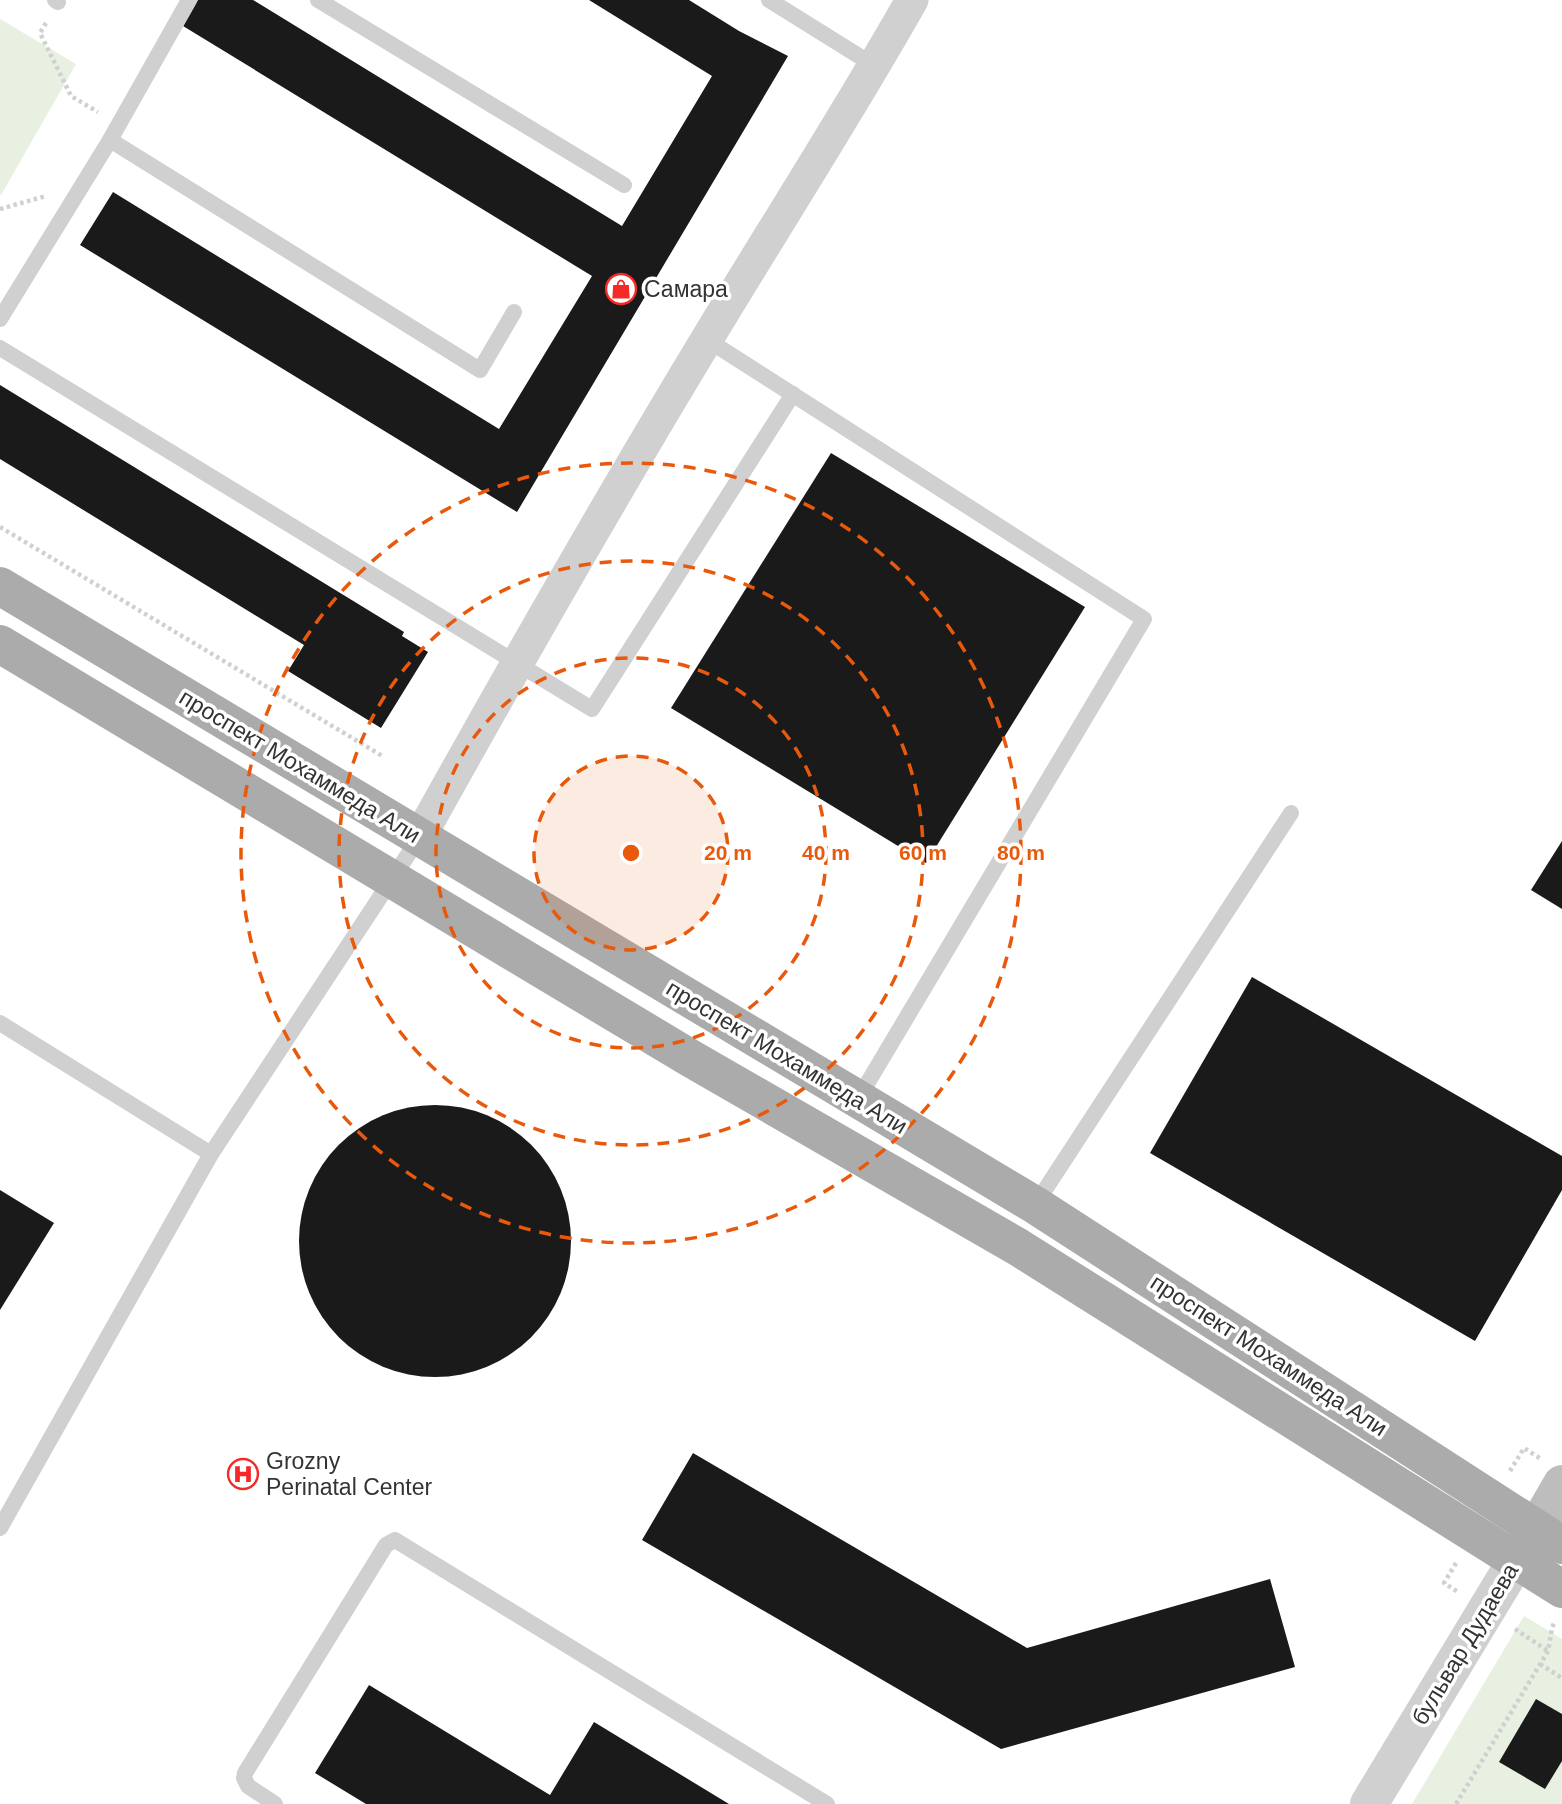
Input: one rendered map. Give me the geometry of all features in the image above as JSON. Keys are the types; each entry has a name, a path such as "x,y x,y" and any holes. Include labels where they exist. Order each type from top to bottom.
{"main road":[{"name":"проспект Мохаммеда Али","path":"0,586 1035,1205 1538,1544 1559,1604"},
{"name":"проспект Мохаммеда Али","path":"0,644 690,1058 1538,1544"},
{"name":"бульвар Дудаева","path":"1538,1544 1562,1484"}],"street":[{"path":"419,838 517,663 706,339 875,66 912,0"},
{"name":"бульвар Дудаева","path":"1369,1804 1538,1544"}],"lane":[{"path":"0,319 110,140 189,0"},
{"path":"318,0 624,185"},
{"path":"769,0 875,66"},
{"path":"110,140 481,370 514,312"},
{"path":"706,339 1144,619 858,1099"},
{"path":"0,348 592,709 793,394"},
{"path":"1035,1205 1292,813"},
{"path":"0,1528 211,1154 419,838"},
{"path":"0,1023 211,1154"},
{"path":"275,1804 248,1786 245,1773 386,1545 394,1540 827,1804"}],"path":[{"path":"57,1 40,33 71,96 102,115"},
{"path":"0,209 55,193"},
{"path":"0,527 384,757"},
{"path":"1457,1804 1548,1651 1559,1604"},
{"path":"1540,1664 1562,1678"}],"green space":[{"path":"0,19 76,64 1,195 0,194"},
{"path":"1524,1616 1562,1639 1562,1804 1412,1804"}],"building":[{"path":"198,0 253,0 622,226 712,76 589,0 689,0 739,31 788,56 517,512 80,245 113,192 499,429 592,276 183,26"},
{"path":"0,385 404,632 402,636 428,652 381,728 288,671 304,645 0,459"},
{"path":"831,453 1085,607 926,863 671,708"},
{"path":"1562,841 1562,909 1531,890"},
{"path":"1252,977 1562,1156 1562,1190 1475,1341 1150,1153"},
{"path":"435,1105 474,1111 499,1121 531,1145 548,1166 560,1189 568,1215 571,1241 565,1280 555,1305 531,1337 510,1354 487,1366 461,1374 435,1377 396,1371 371,1361 339,1337 322,1316 310,1293 302,1267 299,1241 305,1202 315,1177 339,1145 360,1128 383,1116 409,1108"},
{"path":"0,1190 54,1223 0,1310"},
{"path":"693,1453 1027,1648 1270,1579 1295,1667 1001,1749 642,1540"},
{"path":"369,1685 550,1795 594,1722 729,1804 366,1804 315,1773"},
{"path":"1536,1699 1562,1714 1562,1761 1545,1789 1499,1762"}],"place":[{"name":"Самара","path":"621,289"},
{"name":"Grozny Perinatal Center","path":"243,1474"}]}
